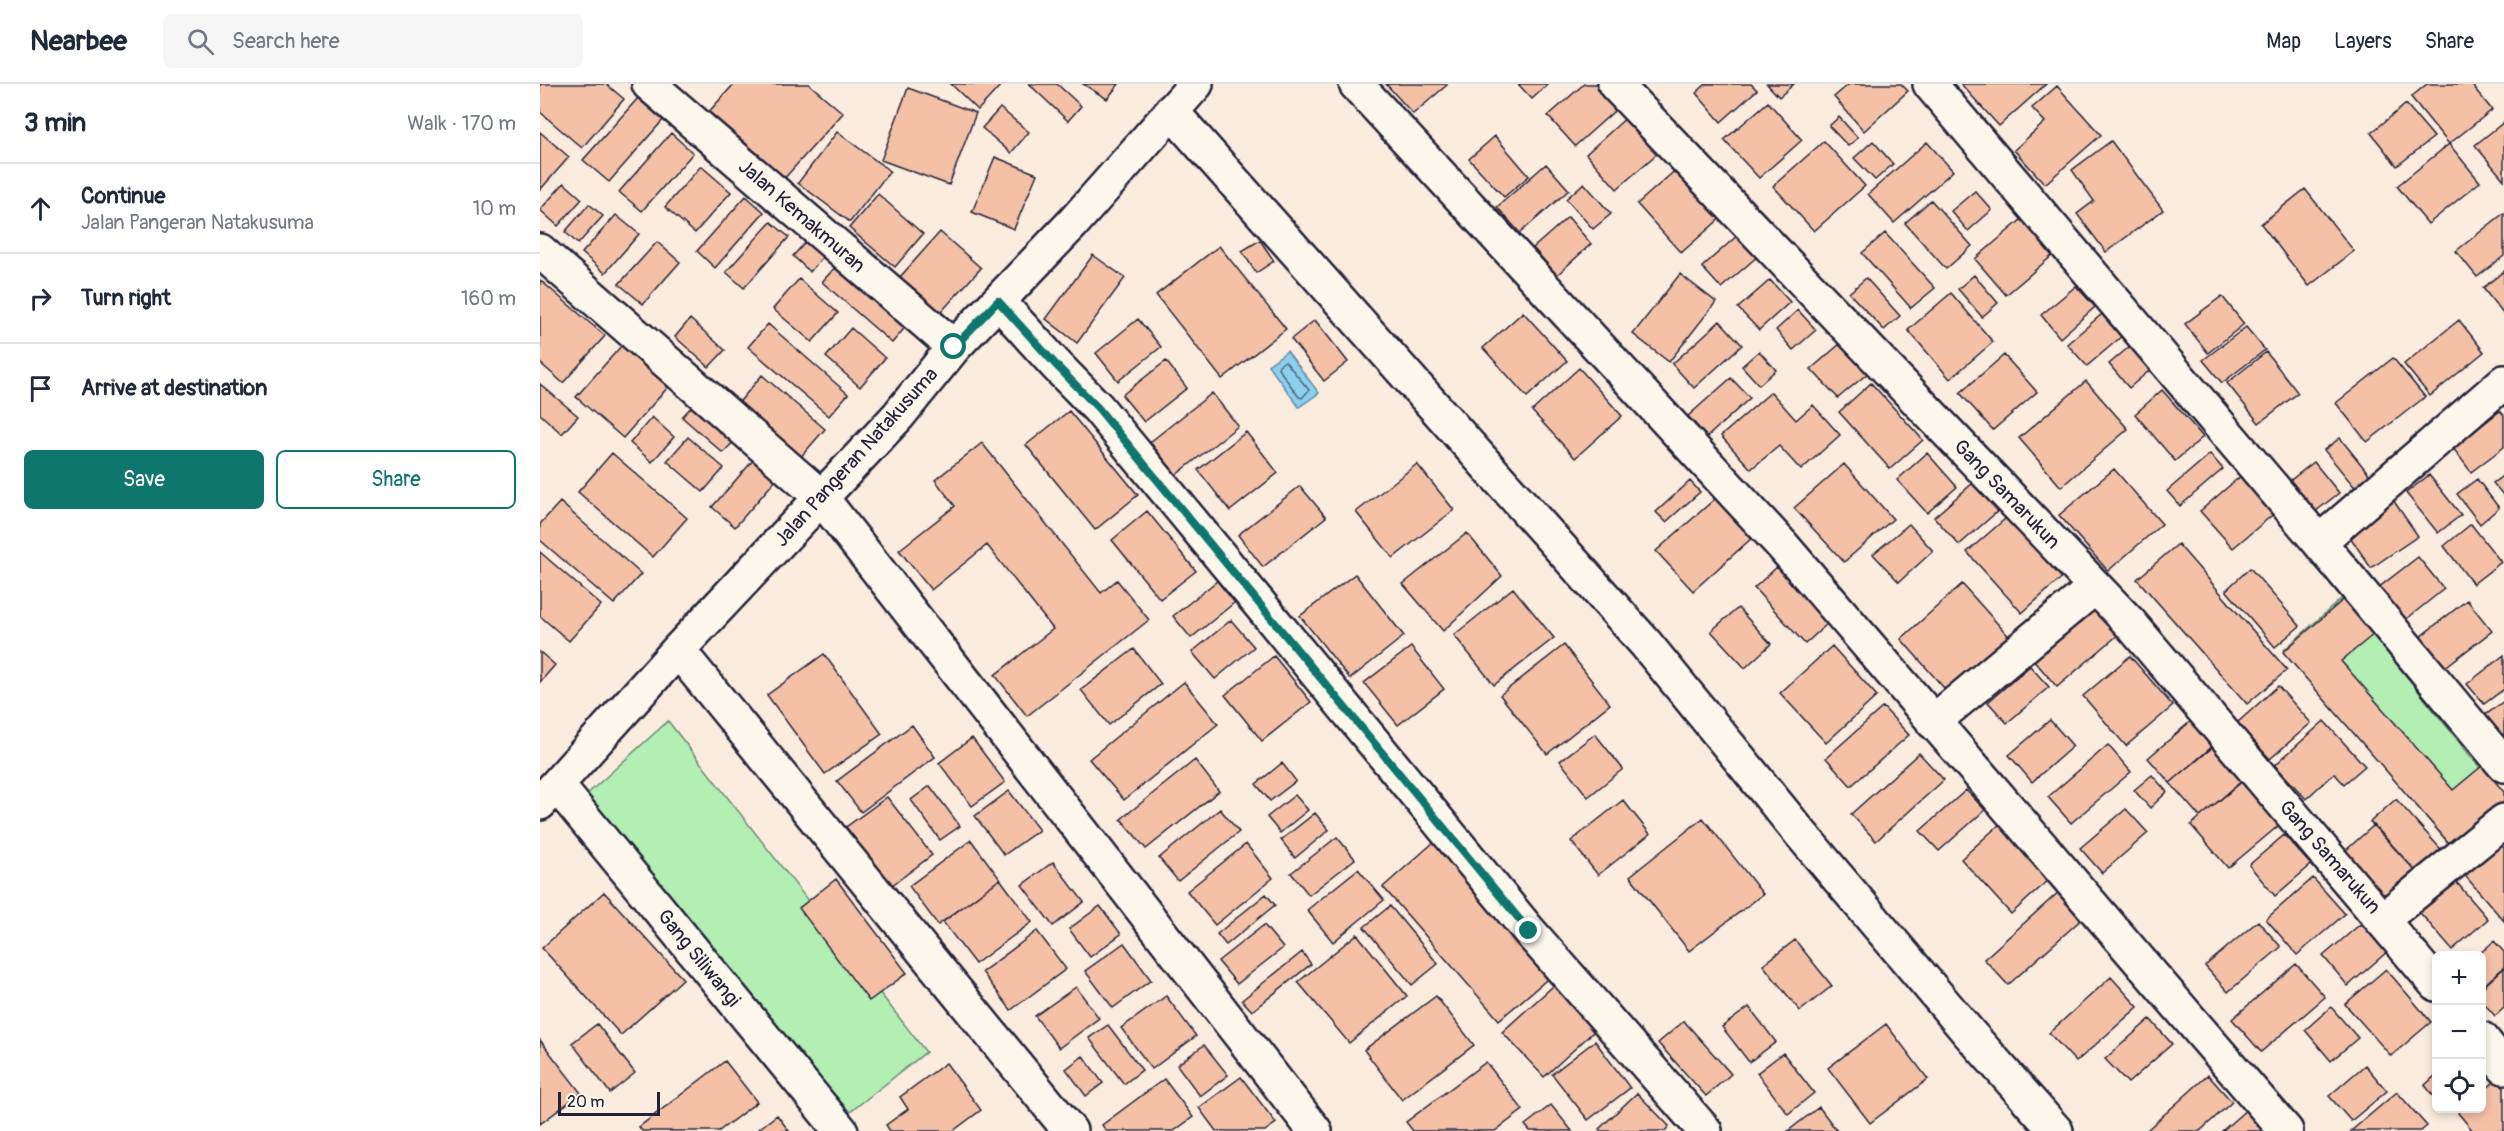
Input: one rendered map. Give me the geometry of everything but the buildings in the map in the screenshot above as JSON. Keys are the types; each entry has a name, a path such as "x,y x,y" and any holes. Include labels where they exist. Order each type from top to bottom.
{"street":[{"name":"Jalan Kemakmuran","path":"649,84 954,347"},
{"name":"Jalan Pangeran Natakusuma","path":"548,794 678,650 808,512 820,496 898,416 954,347 1073,223 1196,84"},
{"path":"1356,84 1782,545 2286,1131"},
{"name":"Gang Samarukun","path":"1615,84 2130,623 2432,979"},
{"path":"1930,84 2319,542 2504,765"},
{"path":"1171,111 1646,644 1796,828 1969,1033 2056,1131"},
{"path":"540,251 820,496 1315,1131"},
{"path":"998,301 1098,408 1529,931 1705,1131"},
{"path":"2319,542 2504,382"},
{"path":"1933,722 2095,587"},
{"path":"678,650 1070,1131"},
{"name":"Gang Siliwangi","path":"548,794 841,1131"},
{"path":"2383,919 2504,821"},
{"path":"2486,1045 2504,1067"}],"green space":[{"path":"2343,597 2504,798 2449,844 2284,650"},
{"path":"668,721 926,1052 850,1112 574,806"}],"water":[{"path":"1287,351 1319,393 1299,407 1268,365"}],"route":[{"path":"954,347 998,301 1018,321 1056,365 1098,408 1529,931"}]}
